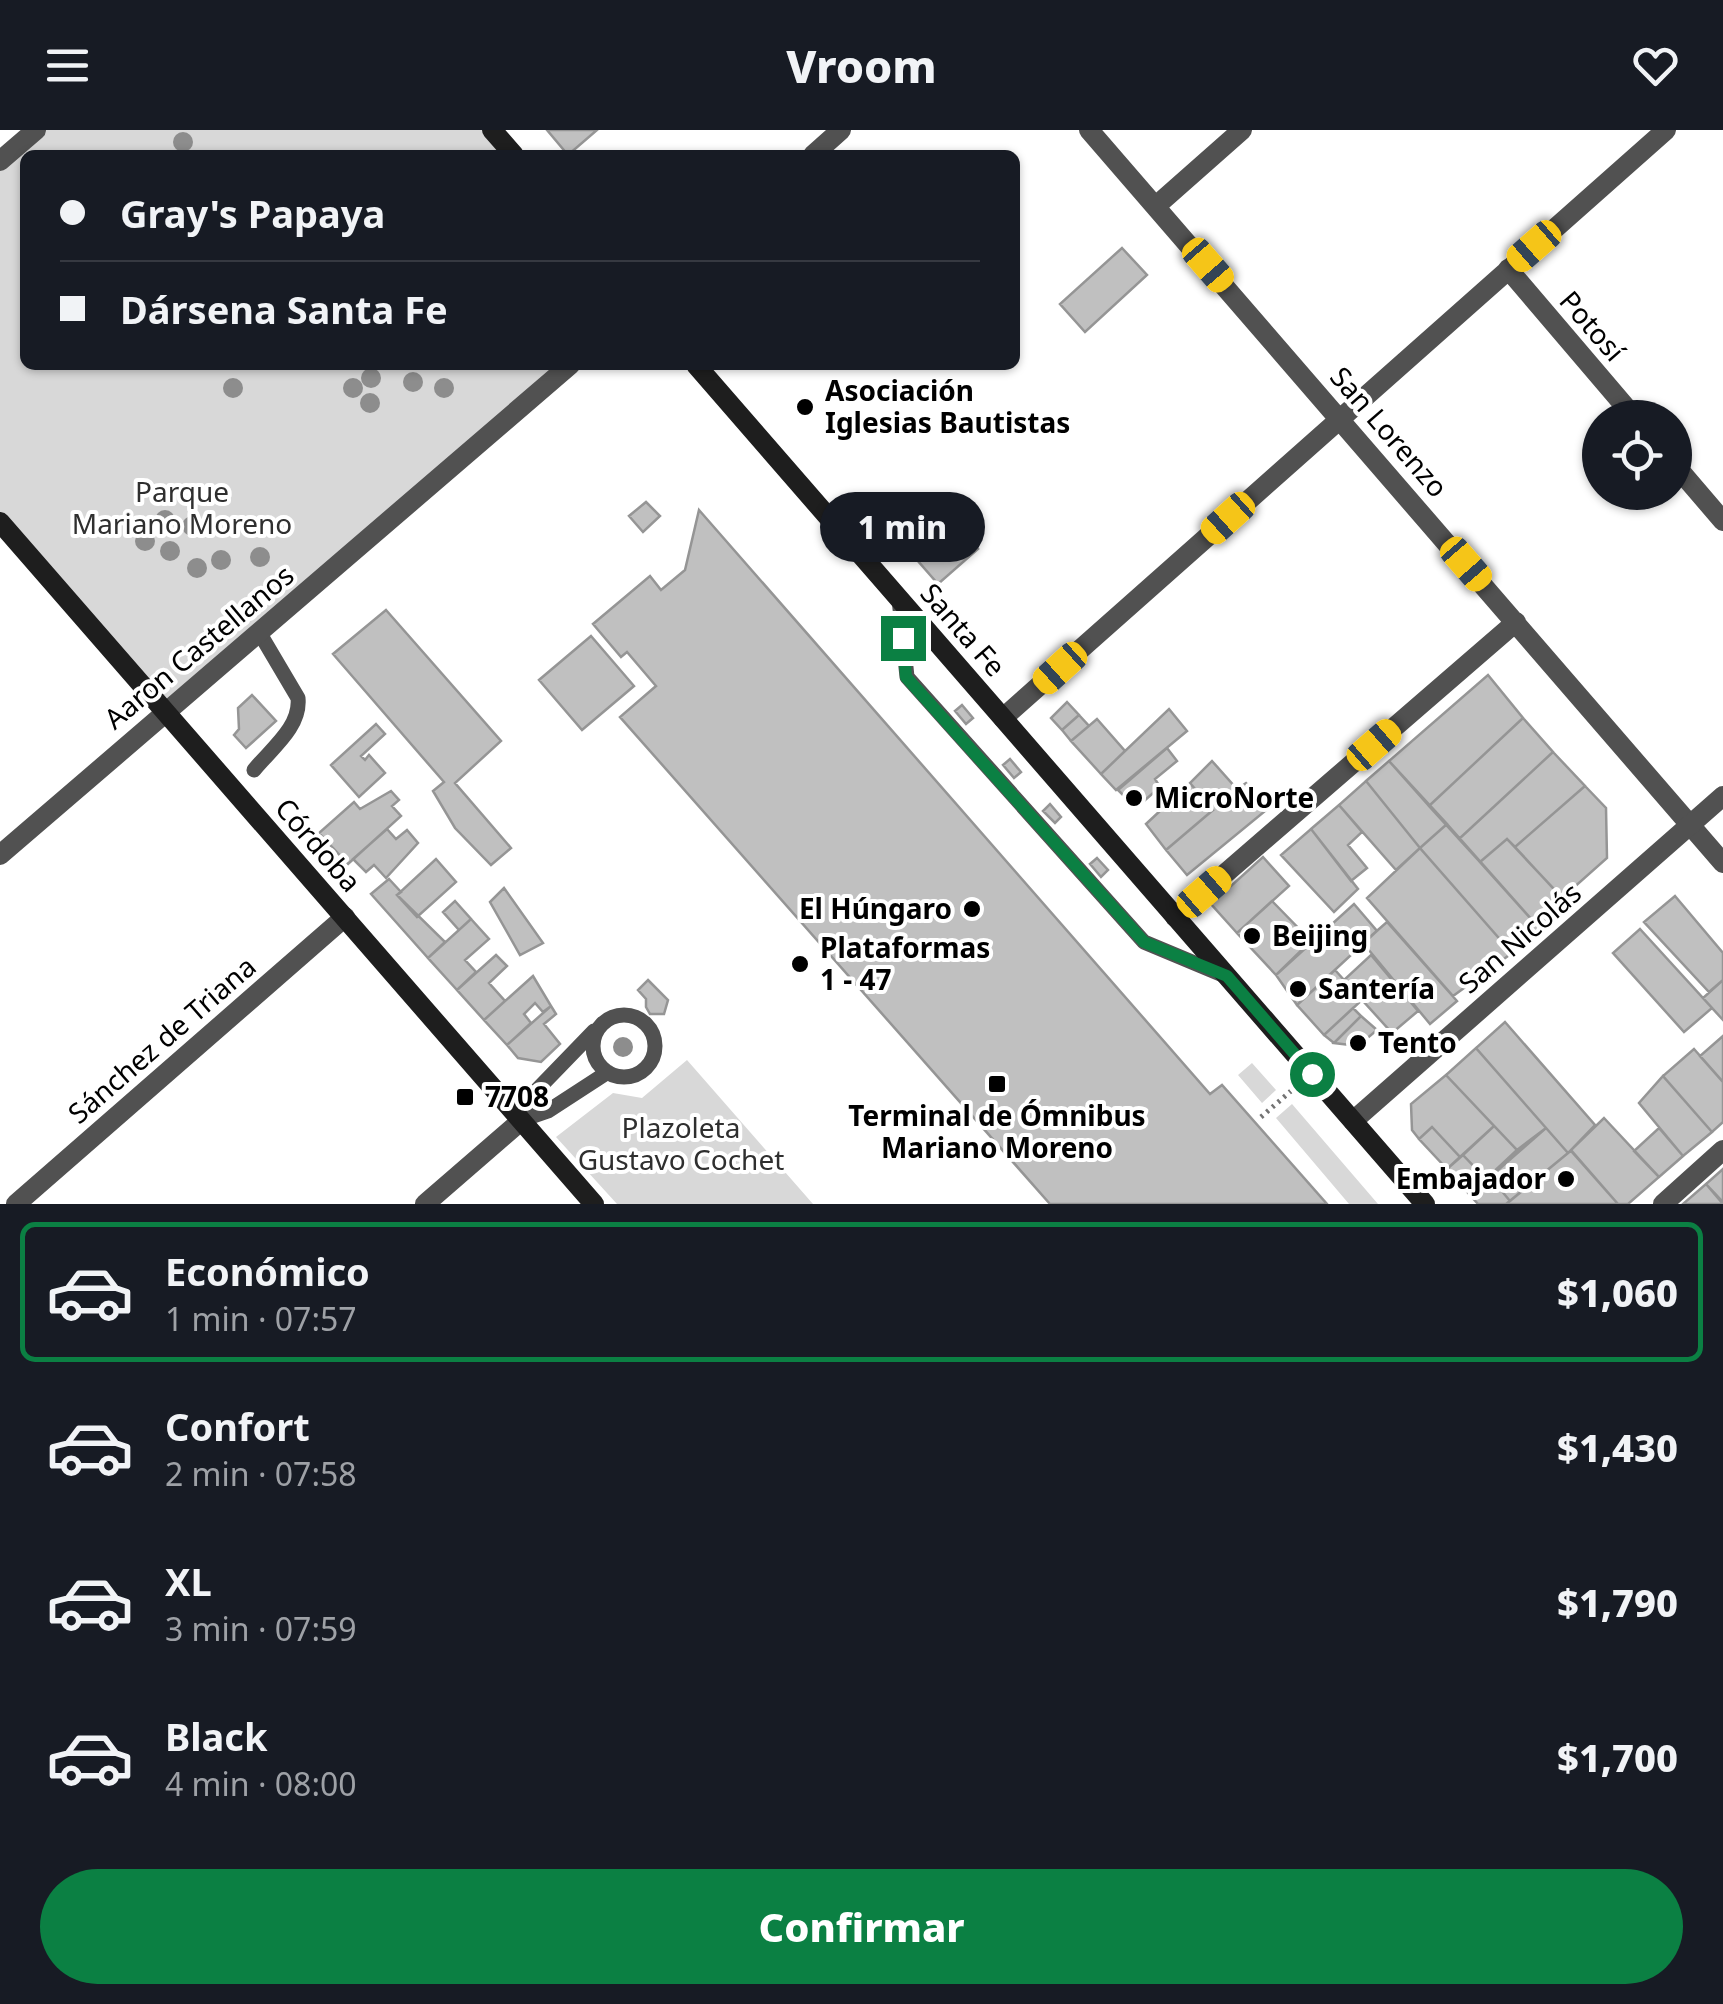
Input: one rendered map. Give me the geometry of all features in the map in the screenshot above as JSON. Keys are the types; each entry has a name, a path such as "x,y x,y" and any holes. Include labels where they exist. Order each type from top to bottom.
{"main road":[{"path":"492,130 510,150"},
{"name":"Santa Fe","path":"700,370 1424,1204"},
{"name":"Córdoba","path":"0,522 594,1204"}],"street":[{"path":"0,162 36,130"},
{"path":"818,150 842,130"},
{"name":"San Lorenzo","path":"1090,130 1723,863"},
{"path":"1156,206 1242,130"},
{"path":"1003,718 1666,130"},
{"name":"Potosí","path":"1508,269 1620,400"},
{"name":"Aaron Castellanos","path":"0,855 564,370"},
{"path":"1692,484 1723,521"},
{"path":"1176,917 1516,622"},
{"name":"San Nicolás","path":"1353,1122 1723,796"},
{"name":"Sánchez de Triana","path":"16,1204 345,917"},
{"path":"425,1204 522,1120"},
{"path":"1663,1204 1723,1150"}],"lane":[{"path":"899,599 906,677 1144,942 1227,976"},
{"path":"254,770 294,722 299,709 298,698 259,632"},
{"path":"522,1120 533,1094 600,1026 612,1016 628,1015 642,1020 652,1033 655,1049 649,1064 637,1074 622,1077 608,1072 596,1060 592,1042 600,1026"},
{"path":"522,1120 548,1111 608,1072"}],"path":[{"path":"1260,1117 1291,1091"}],"green space":[{"name":"Parque Mariano Moreno","path":"36,130 492,130 510,150 20,150 20,370 564,370 165,711 0,522 0,161"},
{"name":"Plazoleta Gustavo Cochet","path":"687,1060 813,1204 617,1204 556,1137 613,1093 642,1098"},
{"path":"1252,1063 1276,1090 1262,1103 1238,1075"},
{"path":"1292,1104 1378,1204 1349,1204 1276,1118"}],"building":[{"path":"547,130 597,130 574,150 564,150"},
{"path":"1122,248 1147,275 1085,332 1060,304"},
{"path":"646,502 660,516 643,532 629,516"},
{"path":"699,510 1210,1094 1222,1085 1327,1204 1050,1204 620,717 656,686 627,652 621,657 593,624 650,576 661,590 685,570"},
{"path":"958,526 978,549 938,584 918,561"},
{"path":"386,610 501,741 455,783 511,848 491,865 455,828 433,791 444,782 333,654"},
{"path":"591,636 634,686 582,730 539,680"},
{"path":"1488,675 1523,718 1429,806 1389,761"},
{"path":"252,695 276,721 246,748 234,735 239,729 238,708"},
{"path":"1067,702 1079,715 1062,730 1051,718"},
{"path":"962,705 973,718 966,724 955,711"},
{"path":"1169,709 1187,731 1116,790 1101,774"},
{"path":"1079,715 1089,726 1071,741 1062,730"},
{"path":"1523,718 1553,752 1459,839 1429,806"},
{"path":"1097,719 1125,751 1101,774 1071,741"},
{"path":"376,724 385,734 361,756 365,760 369,755 385,773 359,797 331,765"},
{"path":"1167,748 1177,761 1155,779 1160,787 1136,808 1118,790"},
{"path":"1553,752 1585,786 1515,847 1507,839 1480,862 1459,839"},
{"path":"1010,759 1021,772 1014,778 1003,765"},
{"path":"1212,761 1237,789 1246,783 1270,807 1187,875 1166,850 1213,810 1190,783"},
{"path":"1389,761 1447,824 1420,848 1366,781"},
{"path":"1366,781 1420,848 1396,870 1339,805"},
{"path":"1190,783 1213,810 1166,850 1146,824"},
{"path":"1585,786 1606,808 1607,858 1562,898 1515,847"},
{"path":"391,791 399,800 392,806 401,816 348,864 319,833 354,802 360,809"},
{"path":"1050,804 1061,817 1055,823 1043,811"},
{"path":"1339,805 1362,832 1348,845 1367,868 1351,881 1311,829"},
{"path":"1447,824 1540,929 1512,953 1420,848"},
{"path":"387,829 396,839 407,830 418,843 386,878 374,865 366,872 353,859"},
{"path":"1311,829 1358,889 1334,912 1281,855"},
{"path":"1507,839 1568,904 1540,929 1480,862"},
{"path":"1420,848 1512,953 1453,996 1367,898"},
{"path":"1263,857 1289,886 1237,933 1211,904"},
{"path":"1097,858 1108,870 1101,877 1090,864"},
{"path":"436,859 456,882 417,917 397,895"},
{"path":"389,879 401,892 397,895 445,942 428,958 371,894"},
{"path":"504,888 543,943 520,955 490,902"},
{"path":"1675,896 1723,953 1723,980 1709,992 1644,922"},
{"path":"455,901 471,919 459,930 443,912"},
{"path":"1272,901 1311,941 1276,975 1237,933"},
{"path":"1354,904 1377,931 1297,1005 1276,975"},
{"path":"471,919 489,939 465,960 476,972 457,990 428,958"},
{"path":"1387,922 1457,1001 1430,1024 1363,943"},
{"path":"1640,929 1712,1008 1684,1032 1613,953"},
{"path":"496,955 507,966 489,983 505,1001 484,1020 457,990"},
{"path":"1371,955 1418,1011 1392,1033 1344,980"},
{"path":"1335,970 1362,1000 1324,1035 1297,1005"},
{"path":"533,976 551,1006 543,1012 535,1003 524,1014 531,1023 507,1045 484,1020"},
{"path":"648,980 668,1000 664,1014 650,1014 646,999 638,990"},
{"path":"1723,980 1723,1020 1703,998"},
{"path":"551,1006 556,1014 544,1024 560,1044 541,1062 518,1058 507,1045"},
{"path":"1353,1008 1361,1016 1334,1043 1324,1035"},
{"path":"1361,1016 1377,1030 1358,1046 1334,1043"},
{"path":"1505,1022 1595,1125 1568,1153 1476,1048"},
{"path":"1723,1036 1723,1082 1700,1056"},
{"path":"1476,1048 1546,1128 1517,1150 1446,1075"},
{"path":"1694,1049 1723,1082 1723,1122 1712,1132 1663,1076"},
{"path":"1446,1075 1494,1126 1460,1157 1432,1127 1419,1139 1412,1130 1411,1104"},
{"path":"1663,1076 1712,1132 1683,1156 1639,1103"},
{"path":"1604,1118 1659,1177 1628,1204 1618,1204 1571,1150"},
{"path":"1494,1126 1517,1150 1486,1179 1463,1155"},
{"path":"1432,1127 1460,1157 1447,1169 1419,1139"},
{"path":"1546,1128 1568,1153 1510,1201 1490,1177"},
{"path":"1659,1128 1683,1156 1659,1177 1634,1151"},
{"name":"Embajador","path":"1571,1151 1618,1204 1506,1204 1568,1153"},
{"path":"1463,1155 1486,1179 1469,1194 1447,1169"},
{"path":"1723,1169 1723,1202 1706,1184"},
{"path":"1490,1177 1510,1201 1506,1204 1478,1204 1469,1194"},
{"path":"1706,1184 1723,1204 1683,1204"}],"place":[{"name":"Asociación Iglesias Bautistas","path":"805,407"},
{"name":"MicroNorte","path":"1134,798"},
{"name":"El Húngaro","path":"972,909"},
{"name":"Beijing","path":"1252,936"},
{"name":"Plataformas 1 - 47","path":"800,964"},
{"name":"Santería","path":"1298,989"},
{"name":"Tento","path":"1358,1043"},
{"name":"Terminal de Ómnibus Mariano Moreno","path":"997,1084"},
{"name":"7708","path":"465,1097"},
{"name":"Embajador","path":"1566,1179"}],"route":[{"path":"903,638 906,677 1144,942 1227,976 1312,1074"}]}
